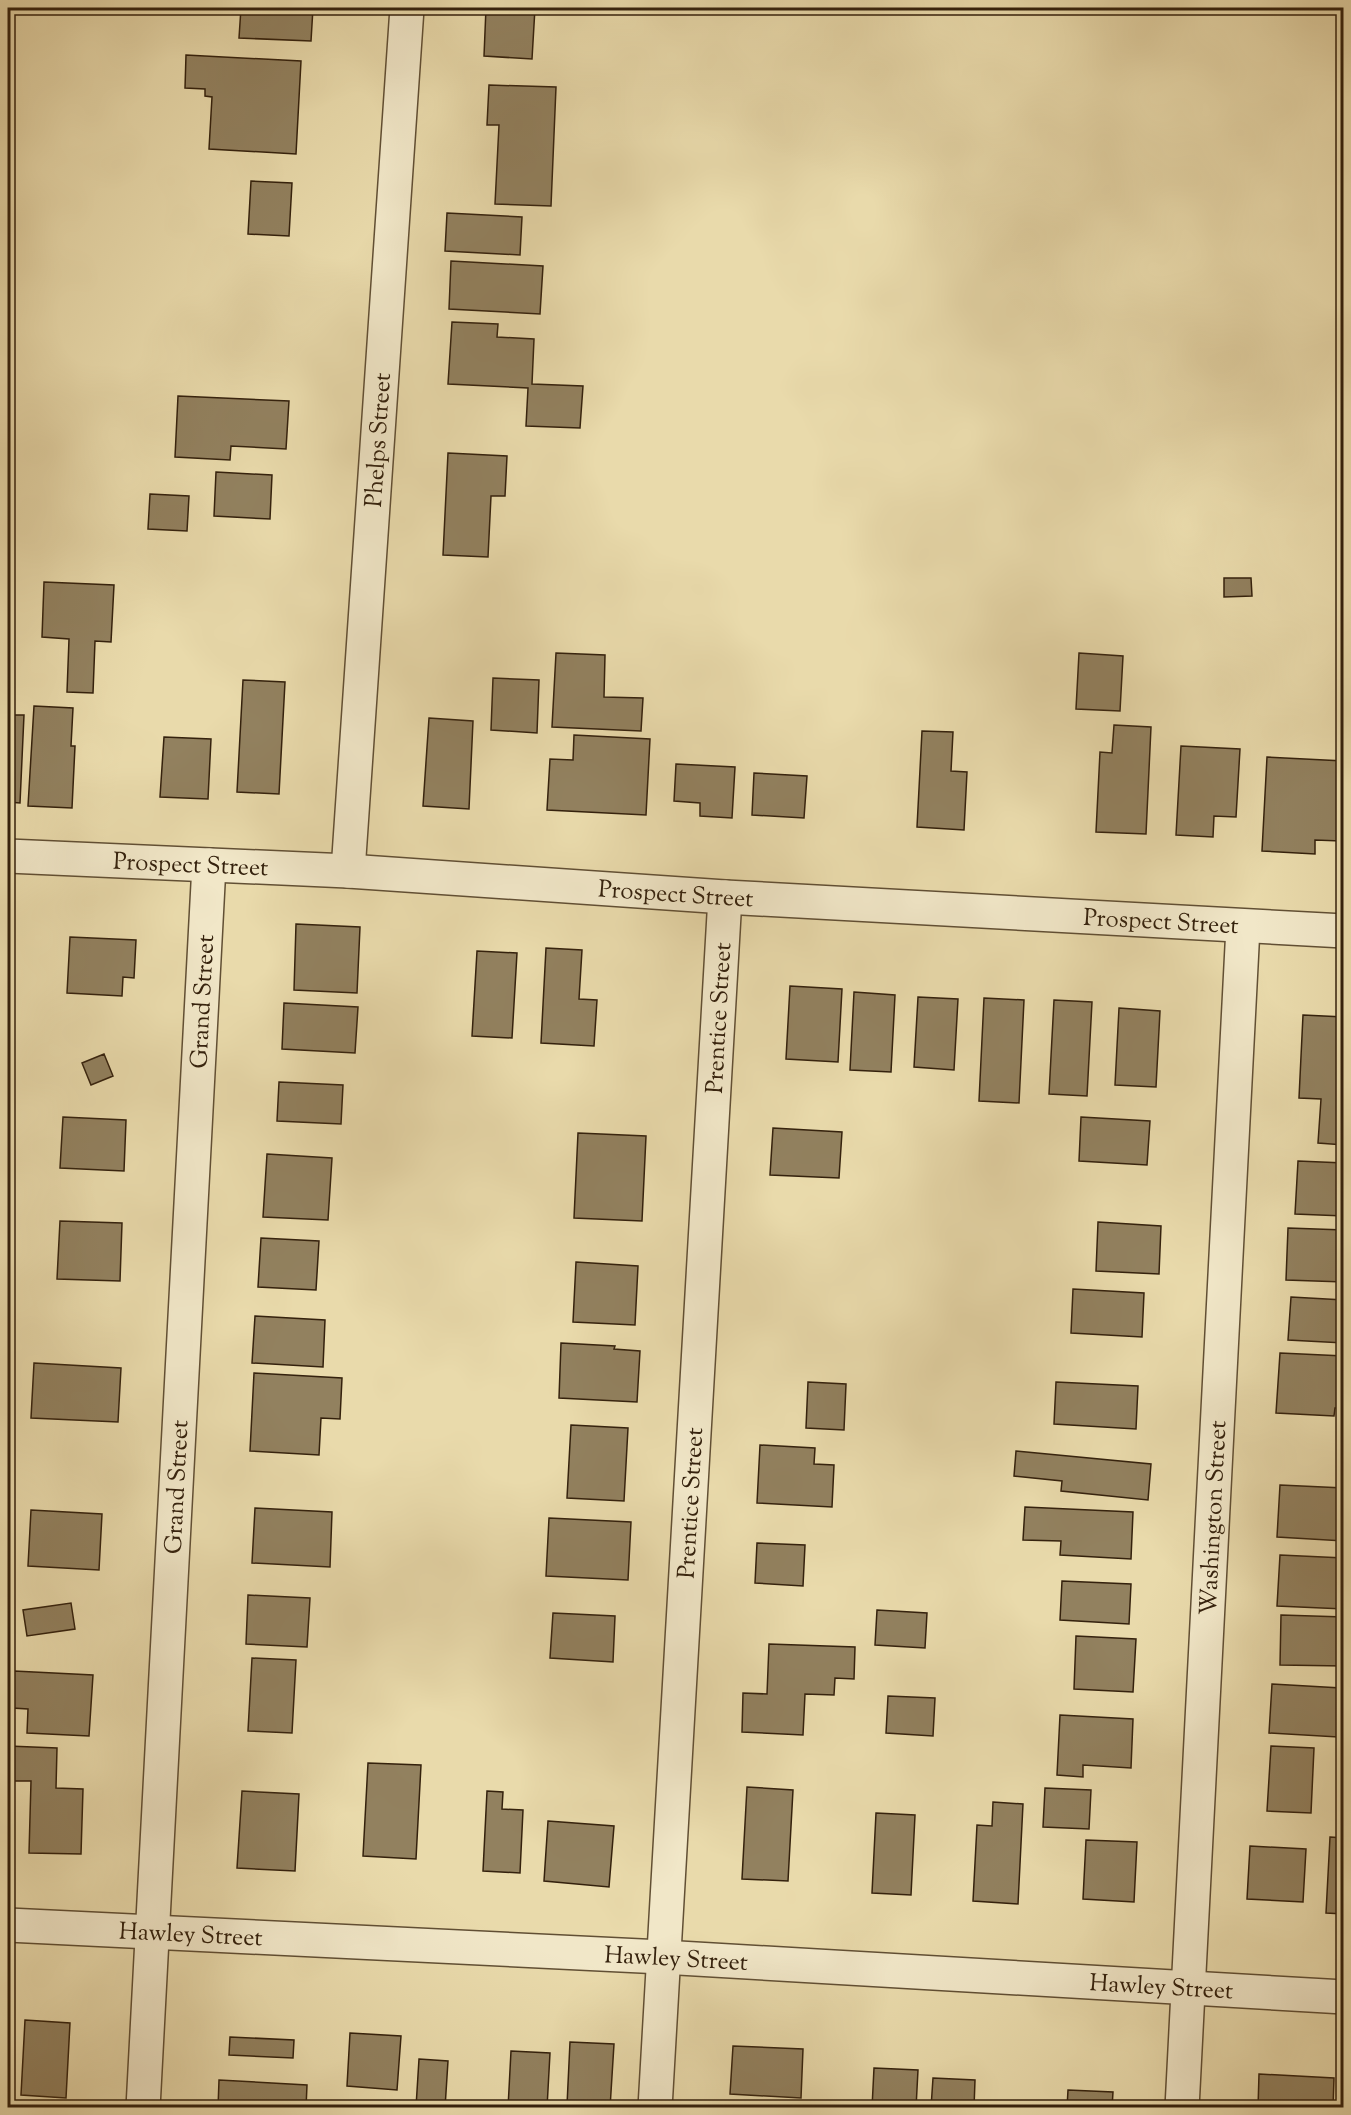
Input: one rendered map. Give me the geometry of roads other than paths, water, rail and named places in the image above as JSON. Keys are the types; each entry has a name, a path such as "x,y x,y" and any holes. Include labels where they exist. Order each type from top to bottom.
{"street":[{"name":"Phelps Street","path":"348,872 407,8"},
{"name":"Prospect Street","path":"8,856 348,872 724,897 1344,931"},
{"name":"Grand Street","path":"143,2108 209,866"},
{"name":"Prentice Street","path":"655,2108 724,897"},
{"name":"Washington Street","path":"1182,2108 1243,927"},
{"name":"Hawley Street","path":"8,1925 662,1957 1189,1990 1344,1997"}]}
